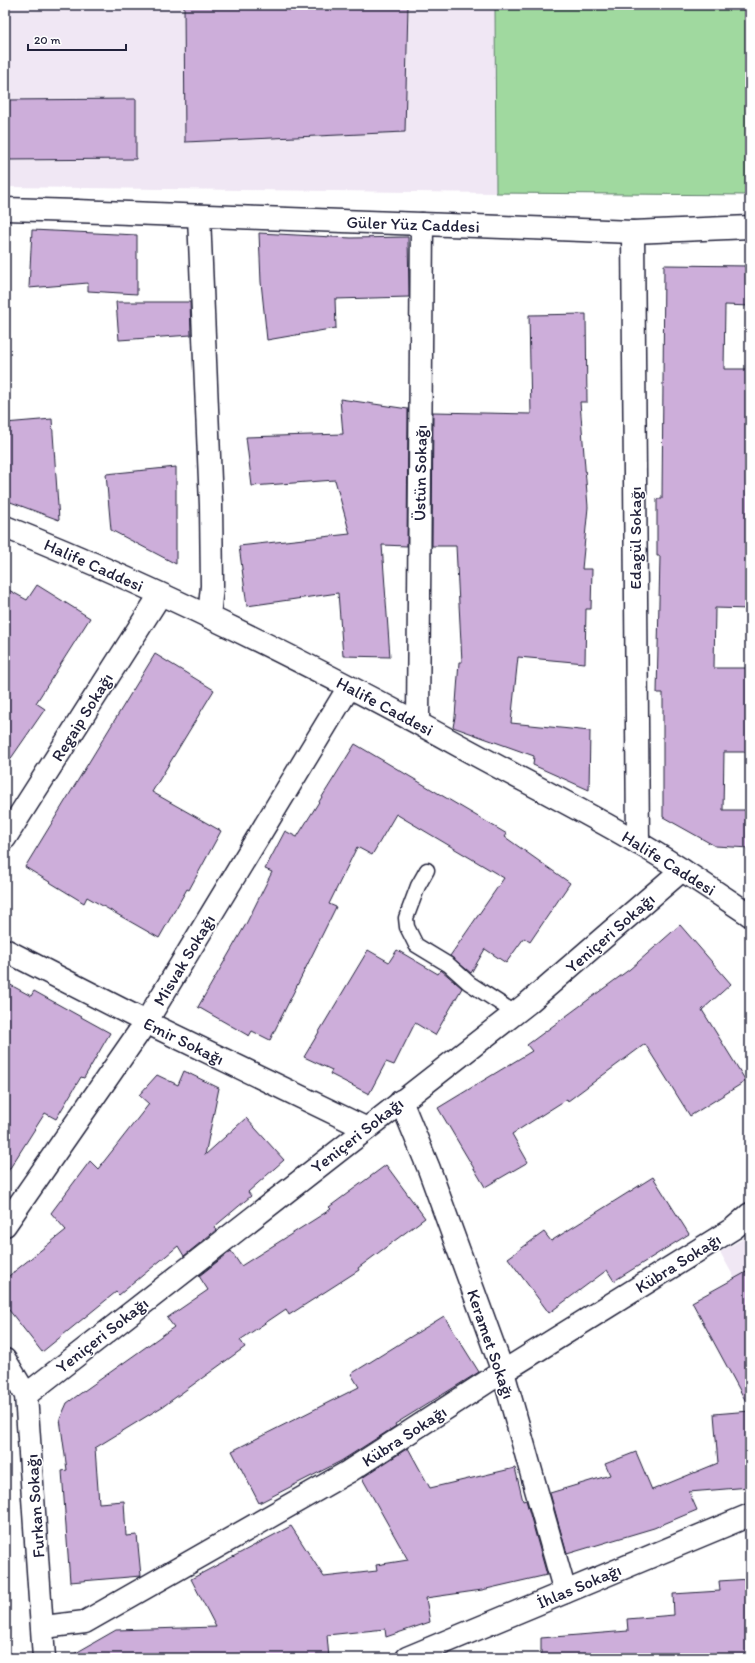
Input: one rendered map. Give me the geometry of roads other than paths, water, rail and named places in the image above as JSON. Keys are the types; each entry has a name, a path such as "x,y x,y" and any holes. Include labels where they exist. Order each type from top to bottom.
{"street":[{"name":"Güler Yüz Caddesi","path":"5,209 633,232 750,227"},
{"path":"198,216 211,512 212,586 208,617"},
{"name":"Üstün Sokağı","path":"418,722 422,224"},
{"name":"Edagül Sokağı","path":"633,232 638,843"},
{"name":"Halife Caddesi","path":"5,527 49,544 274,647 418,722 638,843 682,870 750,916"},
{"name":"Regaip Sokağı","path":"5,838 160,595"},
{"name":"Misvak Sokağı","path":"5,1225 146,1022 349,687"},
{"name":"Yeniçeri Sokağı","path":"26,1395 365,1128 515,1013 682,870"},
{"name":"Emir Sokağı","path":"5,950 146,1022 365,1128"},
{"name":"Keramet Sokağı","path":"401,1101 429,1169 503,1372 565,1592"},
{"name":"Kübra Sokağı","path":"44,1627 85,1622 348,1472 503,1372 734,1228 750,1214"},
{"name":"Furkan Sokağı","path":"5,1360 26,1395 44,1627 44,1658"},
{"name":"İhlas Sokağı","path":"407,1658 450,1649 565,1592 750,1514"}],"lane":[{"path":"427,870 418,886 406,918 407,927 416,944 449,965 469,983 515,1013"}]}
